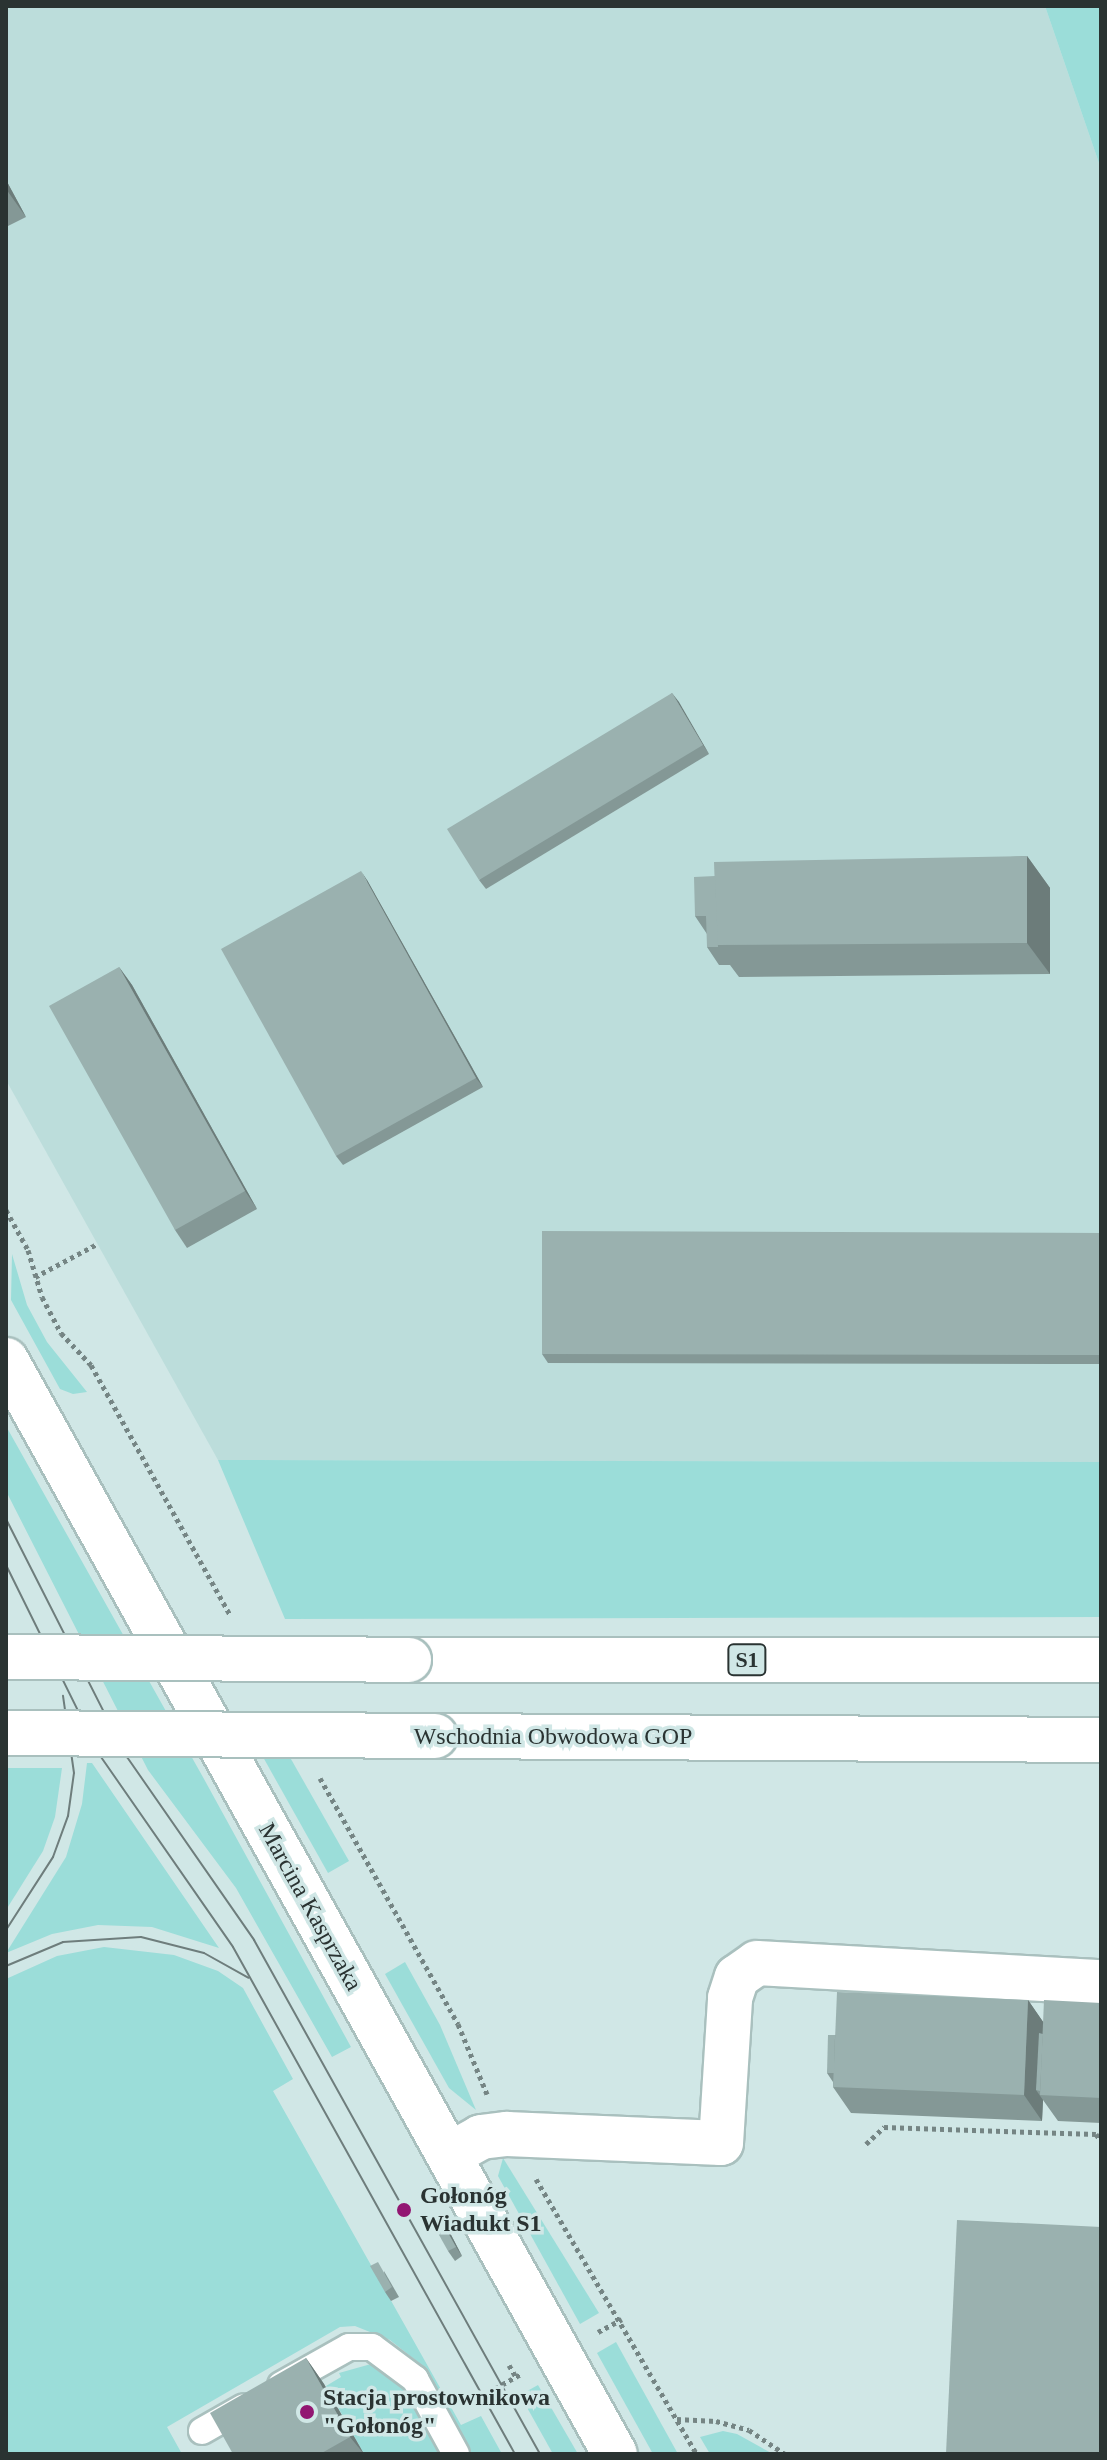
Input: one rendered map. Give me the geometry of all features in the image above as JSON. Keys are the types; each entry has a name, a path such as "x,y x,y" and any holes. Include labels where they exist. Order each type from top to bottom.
{"main road":[{"name":"Marcina Kasprzaka","path":"6,1360 615,2454"},
{"name":"S1","path":"6,1657 1101,1660"},
{"name":"Wschodnia Obwodowa GOP","path":"6,1733 1101,1740"},
{"path":"449,2155 481,2137 507,2134 721,2143 730,1998 737,1977 757,1963 1101,1982"}],"lane":[{"path":"202,2431 359,2345 403,2366 456,2454"}],"path":[{"path":"6,1210 28,1250 35,1277 61,1333 91,1365 234,1623"},
{"path":"35,1277 97,1244"},
{"path":"315,1768 454,2017 507,2134 622,2319 697,2454"},
{"path":"866,2144 884,2127 1096,2134 1101,2141"},
{"path":"588,2338 622,2319"},
{"path":"509,2365 516,2377"},
{"path":"458,2392 465,2405 529,2370"},
{"path":"677,2419 716,2421 749,2430 785,2454"}],"shaded area":[{"path":"6,6 1045,6 1101,169 1101,1462 218,1460 6,1080"},
{"path":"1045,6 1101,6 1101,169"},
{"path":"12,1254 27,1305 47,1342 87,1392 73,1394 60,1389 11,1300"},
{"path":"6,1426 351,2047 332,2057 236,1888 148,1770 6,1491"},
{"path":"218,1460 1101,1462 1101,1617 285,1619"},
{"path":"283,1745 349,1861 328,1873 263,1757"},
{"path":"87,1763 92,1763 219,1948 152,1927 98,1925 52,1934 6,1953 66,1857 82,1804"},
{"path":"6,1768 62,1768 55,1817 43,1851 6,1910"},
{"path":"104,1947 174,1955 218,1971 243,1988 293,2079 273,2091 461,2425 481,2416 502,2454 471,2454 419,2363 390,2340 355,2326 340,2327 167,2427 182,2454 6,2454 6,1979 57,1956"},
{"path":"405,1962 440,2025 476,2110 449,2088 385,1974"},
{"path":"503,2158 599,2313 580,2324 498,2176"},
{"path":"616,2342 678,2454 653,2454 597,2353"},
{"path":"371,2364 402,2385 440,2454 364,2454 326,2386 341,2377 339,2373"},
{"path":"538,2385 578,2454 553,2454 520,2395"},
{"path":"723,2431 737,2434 773,2454 710,2454 700,2437"}],"building":[{"path":"672,693 703,745 479,880 447,829"},
{"path":"1027,856 1027,943 717,945 714,862"},
{"path":"361,871 476,1078 336,1156 221,949"},
{"path":"715,876 718,947 707,947 706,916 695,916 694,877"},
{"path":"119,967 245,1191 175,1230 49,1006"},
{"path":"542,1231 1101,1233 1101,1355 542,1354"},
{"path":"837,1992 1028,2000 1024,2095 833,2087"},
{"path":"1044,2000 1101,2003 1101,2098 1040,2095"},
{"path":"1039,2033 1043,2034 1040,2091 1036,2090"},
{"path":"828,2035 835,2035 834,2073 827,2073"},
{"path":"957,2220 1101,2227 1101,2454 946,2454"},
{"path":"442,2222 456,2247 448,2251 434,2226"},
{"path":"378,2262 392,2287 385,2292 370,2266"},
{"path":"306,2358 350,2437 320,2454 233,2454 210,2413"}],"tram line":[{"path":"6,1519 127,1757 254,1940 540,2454"},
{"path":"6,1565 101,1757 233,1947 515,2454"},
{"path":"6,1930 53,1857 68,1816 74,1773 63,1696"},
{"path":"6,1966 63,1942 141,1937 204,1953 249,1978"}],"place":[{"name":"Gołonóg Wiadukt S1","path":"404,2210"},
{"name":"Stacja prostownikowa \"Gołonóg\"","path":"307,2412"}]}
